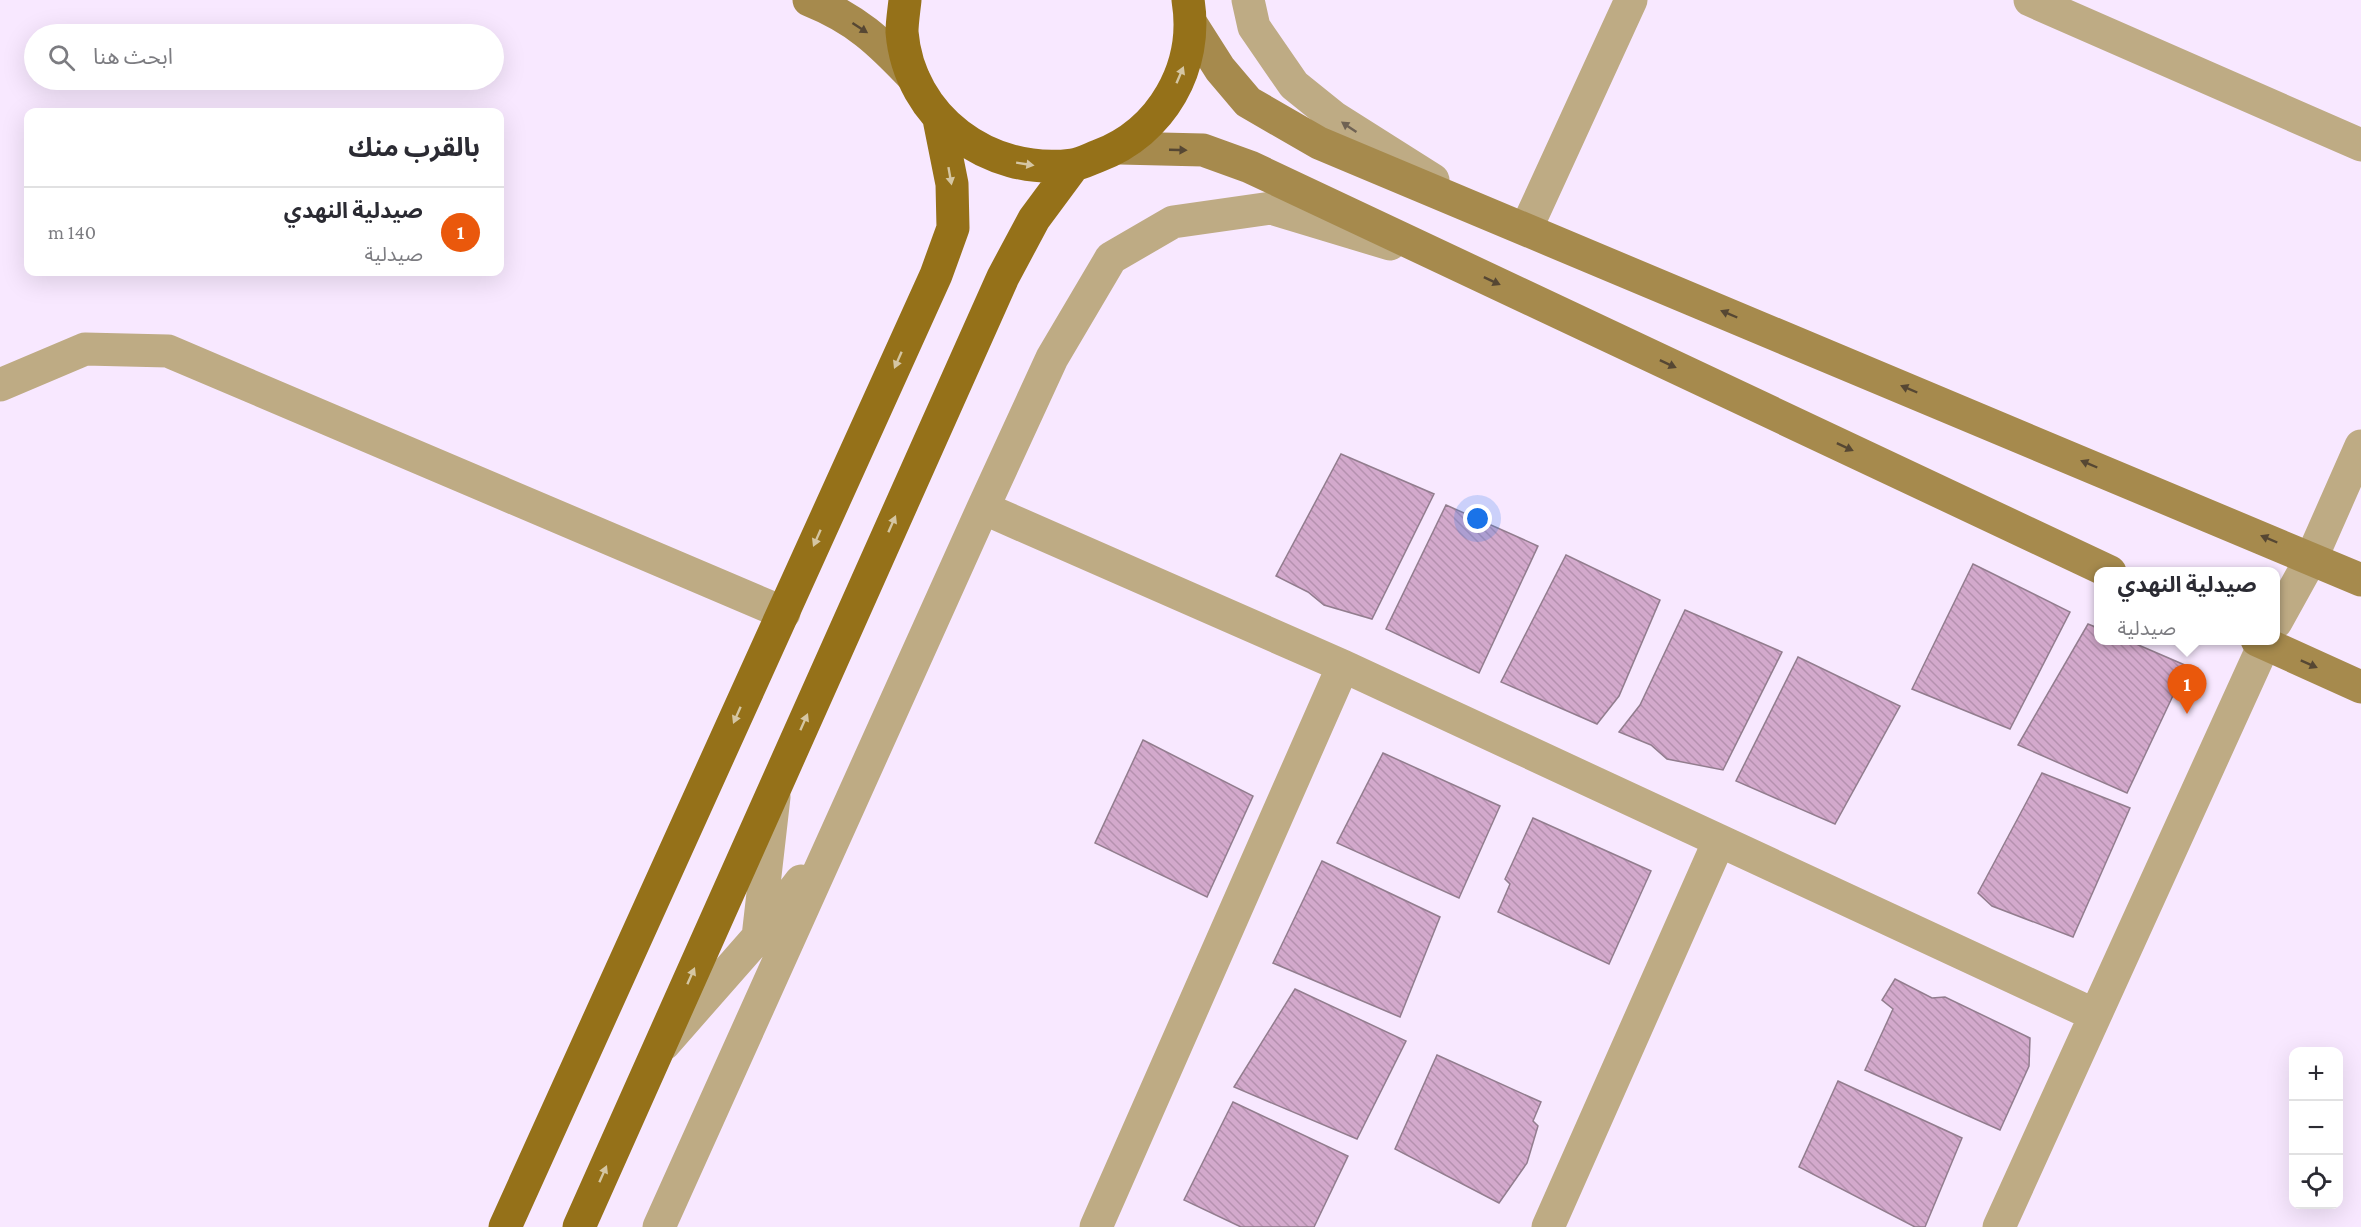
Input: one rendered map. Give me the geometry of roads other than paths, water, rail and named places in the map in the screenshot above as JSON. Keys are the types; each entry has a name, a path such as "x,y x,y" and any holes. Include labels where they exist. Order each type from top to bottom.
{"main road":[{"path":"905,0 902,32 913,77 939,119 978,150 1025,166 1074,165 1120,148 1158,116 1183,74 1190,12"},
{"path":"505,1227 936,275 953,228 952,184 939,119"},
{"path":"579,1227 1003,277 1034,219 1074,165"}],"street":[{"path":"809,0 832,10 878,40 913,77"},
{"path":"1248,0 1254,27 1294,86 1377,146 1488,213"},
{"path":"1526,229 1631,0"},
{"path":"2030,0 2091,12 2361,145"},
{"path":"1190,12 1220,69 1248,102 1319,143 2312,557 2361,580"},
{"path":"1120,148 1203,150 1250,167 2099,567"},
{"path":"659,1227 983,508 1053,358 1111,258 1173,222 1271,208 1452,262"},
{"path":"0,385 85,349 168,351 784,613"},
{"path":"2280,611 2312,557 2361,446"},
{"path":"983,508 1343,666 2095,1015"},
{"path":"1999,1227 2261,645"},
{"path":"2280,645 2361,687"},
{"path":"1096,1227 1343,666"},
{"path":"740,1048 758,937 775,787"},
{"path":"657,1052 758,937 836,835"},
{"path":"1548,1227 1719,841"}],"place":[{"name":"صيدلية النهدي","path":"2187,714"}]}
